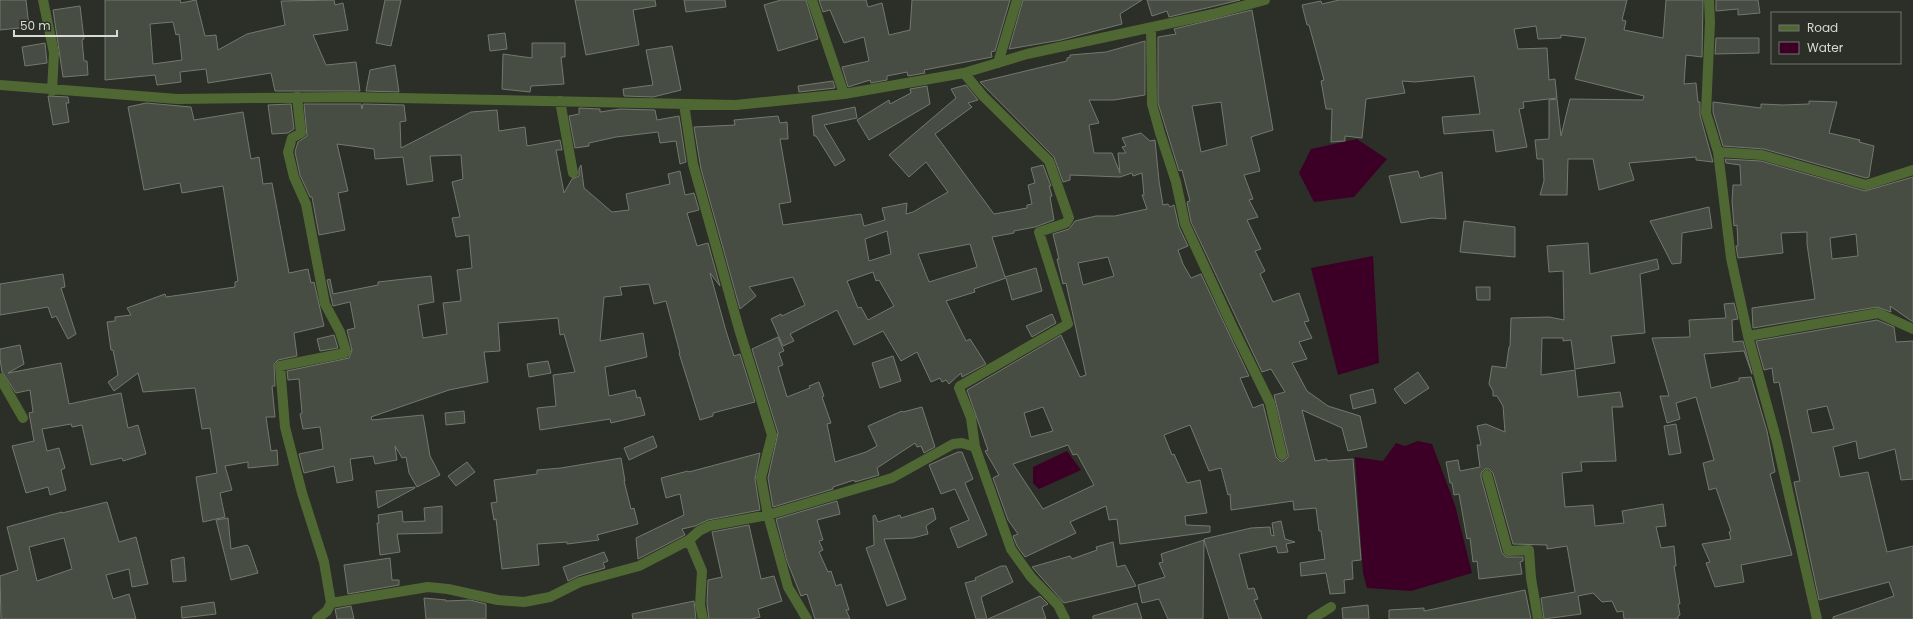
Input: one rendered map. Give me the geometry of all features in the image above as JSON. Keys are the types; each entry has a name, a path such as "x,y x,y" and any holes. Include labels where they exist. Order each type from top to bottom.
{"street":[{"path":"43,0 54,53 52,91"},
{"path":"812,0 844,94"},
{"path":"998,63 1017,0"},
{"path":"0,85 52,91 177,99 297,97 736,105 844,94 964,73 1027,54 1213,14 1265,0"},
{"path":"1709,0 1710,22 1706,113 1718,152 1731,258 1748,336 1777,442 1817,619"},
{"path":"1151,28 1152,104 1176,182 1185,224 1233,328 1270,403 1282,455"},
{"path":"964,73 983,96 1049,161 1069,218 1066,223 1039,232 1068,324 960,386 959,388 971,418 975,447 1011,549 1031,576 1058,605 1065,619"},
{"path":"297,97 301,133 292,138 288,152 294,177 306,204 325,304 340,332 346,351 345,353 280,366 285,428 302,493 324,562 331,603 318,619"},
{"path":"560,101 573,174"},
{"path":"684,104 693,164 739,329 772,435 761,478 768,515 788,587 807,619"},
{"path":"1718,152 1762,155 1866,185 1913,170"},
{"path":"1748,336 1878,313 1913,329"},
{"path":"0,378 23,418"},
{"path":"331,603 428,587 448,589 498,600 524,602 550,597 580,582 639,566 689,540 699,531 709,526 768,515 892,478 953,444 962,443 975,447"},
{"path":"1487,475 1508,551 1529,550 1531,578 1538,619"},
{"path":"689,540 702,571 700,605 703,619"},
{"path":"1312,619 1331,607"}],"water":[{"path":"1357,139 1387,159 1354,197 1314,202 1299,173 1311,149"},
{"path":"1373,256 1379,363 1338,375 1311,268"},
{"path":"1418,441 1432,444 1455,505 1472,573 1411,591 1367,588 1363,573 1355,457 1383,461 1396,443 1405,446"},
{"path":"1067,451 1081,470 1039,489 1033,483 1033,467"}],"building":[{"path":"0,0 26,0 29,27 0,30"},
{"path":"105,0 180,0 181,3 196,0 205,36 216,35 218,50 247,34 285,25 281,1 334,0 335,5 343,3 348,30 313,35 326,65 356,62 360,91 275,91 271,73 208,83 206,69 180,72 181,82 157,85 155,75 105,80","holes":["173,22 176,35 179,34 182,60 153,64 150,24"]},
{"path":"385,0 401,0 391,46 376,43"},
{"path":"575,0 655,0 656,6 633,10 639,45 586,55"},
{"path":"684,0 725,0 726,7 686,12"},
{"path":"781,0 806,0 818,39 778,51 764,5"},
{"path":"819,0 866,0 868,7 882,3 889,35 910,30 912,0 1010,0 995,51 991,52 992,57 924,70 925,73 908,76 907,72 887,76 887,80 871,83 870,80 848,87 842,67 869,61 864,37 844,43 830,10 823,12"},
{"path":"1023,0 1142,0 1120,14 1122,24 1061,40 1009,49"},
{"path":"1147,0 1240,0 1169,17 1167,11 1152,16"},
{"path":"1339,0 1627,0 1622,20 1626,21 1624,30 1663,38 1666,0 1703,0 1702,57 1686,55 1684,84 1696,83 1698,102 1700,102 1700,115 1713,162 1696,160 1696,157 1629,163 1634,180 1599,190 1593,159 1568,159 1567,195 1540,195 1544,181 1543,159 1537,159 1535,140 1549,139 1549,100 1557,99 1561,136 1570,99 1643,100 1644,96 1575,79 1586,38 1561,35 1561,38 1538,39 1536,26 1514,29 1518,49 1547,48 1549,80 1555,79 1557,98 1523,102 1524,108 1519,109 1527,147 1496,152 1493,130 1444,134 1442,117 1480,114 1474,76 1415,82 1402,81 1405,93 1366,99 1362,138 1345,136 1345,141 1331,142 1332,109 1326,109 1321,81 1324,80 1302,5 1321,1 1322,4"},
{"path":"1716,0 1758,0 1760,13 1738,15 1738,9 1716,11"},
{"path":"80,6 84,39 82,40 84,61 87,61 88,75 63,77 53,10"},
{"path":"1252,10 1273,130 1251,137 1260,171 1244,175 1253,199 1249,200 1258,217 1247,220 1261,249 1255,251 1265,271 1260,274 1273,302 1299,293 1309,321 1304,322 1312,338 1299,342 1307,359 1292,363 1307,391 1328,406 1360,416 1367,447 1348,451 1342,428 1302,410 1315,461 1327,459 1327,461 1353,459 1361,560 1352,561 1353,579 1344,580 1345,593 1330,594 1326,573 1301,576 1300,563 1325,559 1316,508 1294,510 1293,501 1231,510 1230,494 1228,495 1221,468 1209,471 1190,425 1164,435 1172,455 1174,454 1187,483 1200,480 1207,513 1185,516 1186,525 1210,526 1210,532 1120,544 1117,519 1109,520 1106,506 1070,522 1076,533 1025,557 1017,546 1013,536 1018,534 1008,520 993,478 999,475 985,451 988,450 967,390 1061,335 1080,377 1086,375 1066,283 1063,284 1057,259 1059,259 1053,234 1069,229 1075,221 1096,216 1115,216 1147,209 1142,195 1144,195 1142,173 1133,176 1132,173 1120,177 1070,175 1070,180 1063,182 1054,157 980,82 1067,61 1067,58 1070,57 1070,55 1106,52 1145,41 1145,95 1114,100 1089,100 1099,123 1089,125 1094,153 1112,153 1120,173 1118,153 1126,153 1122,147 1126,146 1122,138 1141,133 1150,141 1155,140 1163,205 1168,204 1170,207 1174,205 1179,227 1188,246 1178,250 1183,264 1191,278 1201,274 1249,376 1240,378 1253,408 1263,404 1276,457 1280,461 1284,461 1288,457 1274,395 1285,392 1271,369 1262,372 1191,222 1187,202 1190,201 1182,170 1179,171 1158,103 1158,37 1176,34 1174,29","holes":["1221,102 1227,145 1201,152 1192,106","1108,257 1114,276 1083,285 1078,263","1043,407 1053,431 1031,437 1024,413","1068,445 1073,455 1077,454 1094,485 1043,509 1013,464"]},
{"path":"505,33 507,49 490,51 488,35"},
{"path":"1716,38 1759,38 1759,53 1715,54"},
{"path":"45,43 47,63 25,66 22,47"},
{"path":"532,43 565,43 565,57 561,57 564,84 531,86 530,92 502,89 503,54 532,58"},
{"path":"672,46 681,90 653,97 624,96 623,89 653,85 646,50"},
{"path":"395,65 399,92 366,91 370,70"},
{"path":"833,81 835,88 799,92 798,86"},
{"path":"966,85 978,100 968,103 972,107 935,134 994,214 1027,208 1027,205 1032,204 1028,185 1035,183 1031,168 1043,165 1051,186 1049,186 1052,196 1050,197 1054,220 1035,227 1014,231 1014,233 992,237 1005,277 1036,268 1042,291 1012,300 1006,278 974,289 975,292 946,301 966,341 970,339 986,364 962,377 961,373 949,384 946,380 942,382 940,378 931,382 917,352 901,361 883,331 854,345 837,310 790,334 794,341 783,346 771,319 781,314 782,316 805,305 793,277 749,287 756,296 740,309 701,169 694,127 735,125 734,120 778,116 780,123 787,122 788,139 780,139 791,202 779,204 783,225 861,214 864,226 885,220 882,208 907,203 906,214 913,212 948,192 926,162 909,177 889,155 956,98 951,89","holes":["887,231 891,254 869,261 865,239","970,244 977,267 929,282 918,254","873,272 876,281 879,280 894,306 868,320 861,307 858,308 847,281"]},
{"path":"927,86 930,104 869,140 857,120 889,100 890,104 911,93 910,89"},
{"path":"48,96 68,97 69,103 66,103 69,122 53,125"},
{"path":"1809,101 1837,102 1829,133 1860,140 1859,142 1874,146 1869,177 1866,178 1764,149 1723,146 1713,112 1713,102 1761,108 1761,104 1809,104"},
{"path":"146,103 191,107 194,120 243,112 251,159 259,157 263,184 272,183 289,273 308,269 311,283 314,282 324,326 294,333 297,356 278,360 274,364 275,386 272,386 275,417 266,417 271,451 277,450 278,465 248,468 248,462 225,466 232,490 220,493 225,517 203,522 196,477 217,473 210,428 202,429 195,388 143,392 138,373 114,391 108,382 118,375 113,350 111,350 107,322 115,321 115,317 131,315 127,308 165,294 166,297 235,287 235,282 238,281 223,186 182,193 180,183 144,190 128,107"},
{"path":"291,104 294,129 288,133 272,134 268,105"},
{"path":"304,104 361,104 362,109 363,104 404,105 406,121 400,122 401,148 471,112 497,110 499,131 525,127 527,146 560,140 562,150 556,150 564,193 572,179 579,176 579,169 581,165 584,188 612,212 629,210 626,194 670,184 668,174 680,171 685,195 694,193 699,210 687,213 697,246 708,243 720,286 710,273 726,331 734,356 740,354 755,402 713,413 713,416 700,420 679,353 666,301 654,304 649,284 620,287 622,295 604,297 600,341 643,333 647,357 605,367 609,396 635,390 637,398 640,397 645,415 611,423 610,419 540,430 537,408 556,406 553,375 575,372 564,334 560,335 558,318 498,323 500,351 484,352 488,382 449,390 371,417 372,420 423,415 430,456 440,475 417,487 409,473 406,457 402,458 395,446 397,460 375,464 373,456 350,459 353,480 337,483 334,466 304,473 299,454 323,449 320,427 303,429 300,414 302,413 299,379 288,380 287,371 349,358 352,350 347,330 355,328 350,302 333,306 327,280 330,279 333,294 378,285 378,282 431,276 434,302 418,305 423,338 447,334 443,303 461,301 457,270 472,268 469,235 456,237 452,218 460,217 452,182 463,179 461,155 430,156 433,181 407,185 403,157 375,159 374,149 337,144 348,191 338,193 345,230 319,235 312,197 310,197 300,175 295,152 298,142 307,136"},
{"path":"855,107 857,118 824,125 845,160 835,166 816,136 814,136 812,116"},
{"path":"579,108 600,109 600,112 620,109 655,110 657,120 679,116 686,162 680,164 676,141 660,143 658,132 616,137 589,143 589,146 575,148 569,116 579,114"},
{"path":"1725,159 1761,161 1865,191 1913,177 1913,322 1890,306 1891,312 1877,307 1753,328 1752,308 1815,299 1807,244 1807,232 1781,233 1783,253 1738,258 1736,246 1738,246 1737,225 1734,226 1732,201 1733,185 1741,185 1740,165 1726,163","holes":["1856,234 1858,256 1832,259 1830,238"]},
{"path":"1418,171 1420,178 1442,172 1446,219 1432,218 1401,223 1389,176"},
{"path":"1709,207 1712,228 1682,233 1681,263 1672,264 1650,221"},
{"path":"1464,221 1515,227 1515,257 1460,252"},
{"path":"1588,243 1590,274 1657,259 1659,269 1640,274 1645,333 1611,336 1615,363 1575,369 1571,340 1563,341 1563,338 1542,338 1541,375 1575,370 1578,397 1620,392 1623,407 1612,407 1616,461 1581,462 1582,471 1562,473 1565,507 1593,505 1595,526 1624,523 1622,511 1663,504 1666,526 1656,527 1661,548 1674,546 1676,566 1674,566 1680,604 1678,604 1680,615 1678,616 1678,619 1624,619 1623,611 1617,612 1612,601 1602,602 1593,593 1578,596 1581,614 1544,619 1541,598 1575,592 1567,546 1547,549 1547,545 1513,544 1493,473 1489,469 1485,469 1481,473 1481,477 1502,553 1506,557 1523,557 1523,561 1520,562 1522,574 1479,579 1477,561 1473,562 1470,538 1467,539 1459,494 1454,495 1452,483 1450,483 1446,462 1458,460 1460,471 1480,467 1477,445 1481,445 1477,426 1486,424 1505,432 1503,406 1497,396 1493,396 1493,391 1489,384 1492,366 1506,368 1510,347 1511,318 1549,317 1564,320 1563,271 1549,272 1547,246"},
{"path":"63,274 65,287 61,288 76,334 68,339 56,316 52,318 48,307 0,315 0,284"},
{"path":"1476,287 1490,287 1490,300 1477,300"},
{"path":"1734,303 1738,319 1732,320 1733,342 1743,341 1752,374 1744,351 1704,354 1711,388 1739,381 1739,378 1751,377 1767,431 1775,472 1770,474 1792,555 1741,565 1744,582 1715,587 1706,563 1710,562 1702,544 1731,539 1729,532 1731,531 1716,488 1709,490 1703,463 1714,460 1696,397 1676,403 1680,419 1667,423 1660,396 1669,396 1652,338 1690,337 1689,320 1726,318 1724,304"},
{"path":"1052,314 1056,323 1032,337 1026,326"},
{"path":"1877,320 1894,327 1896,342 1913,341 1913,479 1901,480 1895,449 1859,459 1856,441 1833,447 1840,477 1868,472 1887,552 1913,546 1913,619 1833,619 1833,617 1894,596 1889,582 1819,600 1794,482 1800,481 1779,382 1774,383 1772,368 1764,370 1756,341","holes":["1827,406 1834,429 1812,433 1807,410"]},
{"path":"334,335 338,348 320,351 317,339"},
{"path":"778,337 784,351 779,353 783,365 778,367 787,397 810,388 809,386 819,382 824,396 822,397 831,423 827,424 835,462 866,452 877,446 868,426 902,411 922,407 935,447 924,453 921,446 917,447 915,443 877,468 879,475 855,482 854,480 833,487 833,489 773,507 768,478 778,433 752,349"},
{"path":"20,345 24,364 8,373 61,363 69,404 121,393 128,428 138,425 146,454 123,461 122,458 91,465 82,425 72,427 71,424 42,429 47,451 59,448 65,468 61,470 66,490 50,495 48,487 26,493 12,446 34,441 29,413 33,412 30,390 16,393 2,372 0,359 0,349"},
{"path":"893,356 901,381 880,388 872,363"},
{"path":"548,361 551,373 529,377 527,364"},
{"path":"1418,372 1429,388 1405,404 1394,389"},
{"path":"1373,389 1376,403 1353,409 1350,395"},
{"path":"464,411 465,423 446,425 445,413"},
{"path":"1676,424 1681,453 1669,455 1664,426"},
{"path":"653,436 657,447 629,460 624,448"},
{"path":"958,452 962,452 973,479 965,483 987,535 958,548 950,528 969,520 955,489 941,494 929,465"},
{"path":"760,453 755,479 760,510 708,520 695,526 682,529 685,535 638,559 636,538 684,515 680,494 666,498 661,478"},
{"path":"621,458 624,481 631,509 634,508 638,524 597,535 599,540 567,544 567,542 537,544 539,565 502,569 496,519 494,520 491,503 497,502 494,480 537,474 537,470 561,468"},
{"path":"467,462 475,472 456,486 448,476"},
{"path":"415,488 378,508 376,491"},
{"path":"837,501 840,514 817,520 823,540 819,541 823,550 819,552 828,572 831,571 836,586 841,584 849,610 846,610 850,619 815,619 807,594 801,596 787,561 776,519"},
{"path":"107,502 119,542 136,537 148,584 132,587 129,569 106,575 113,599 129,594 136,619 1,619 0,576 18,570 7,527","holes":["64,538 72,569 37,581 29,547"]},
{"path":"442,506 442,533 397,534 400,552 380,555 377,523 379,523 378,515 402,511 403,522 425,521 424,508"},
{"path":"933,508 936,519 926,526 928,534 913,538 884,539 906,599 887,606 866,548 874,545 873,516 875,515 878,522 900,515 901,518"},
{"path":"228,518 231,549 247,545 258,573 231,580 216,520"},
{"path":"1281,521 1285,539 1295,542 1286,544 1288,552 1278,553 1276,546 1239,554 1248,589 1254,588 1258,599 1254,600 1262,619 1229,619 1204,539 1251,528 1270,527 1271,535 1274,536 1272,523"},
{"path":"749,525 761,579 774,576 782,601 758,609 760,617 751,619 709,619 707,604 708,580 722,577 712,532"},
{"path":"1204,540 1203,619 1168,619 1159,599 1142,603 1138,585 1165,577 1159,563 1163,562 1161,554"},
{"path":"1113,542 1117,567 1125,565 1136,586 1064,603 1032,567 1070,556 1072,559 1097,550 1096,547"},
{"path":"604,552 608,561 603,563 605,568 578,576 568,581 563,567"},
{"path":"184,557 186,581 173,582 171,560"},
{"path":"390,558 392,580 399,580 399,585 348,594 344,565"},
{"path":"1001,566 1006,566 1013,582 981,597 987,619 976,619 965,583 976,580 975,578"},
{"path":"1525,590 1531,619 1389,619 1389,610 1424,608 1424,611"},
{"path":"1040,596 1048,604 1042,607 1046,619 988,619"},
{"path":"424,598 446,601 470,600 486,604 486,619 426,619"},
{"path":"694,601 696,619 633,619 632,614"},
{"path":"214,602 216,614 182,618 181,607"},
{"path":"1137,603 1142,619 1093,619 1093,616"},
{"path":"1368,605 1369,619 1343,619 1342,608"},
{"path":"351,606 354,619 337,619 335,609"}]}
